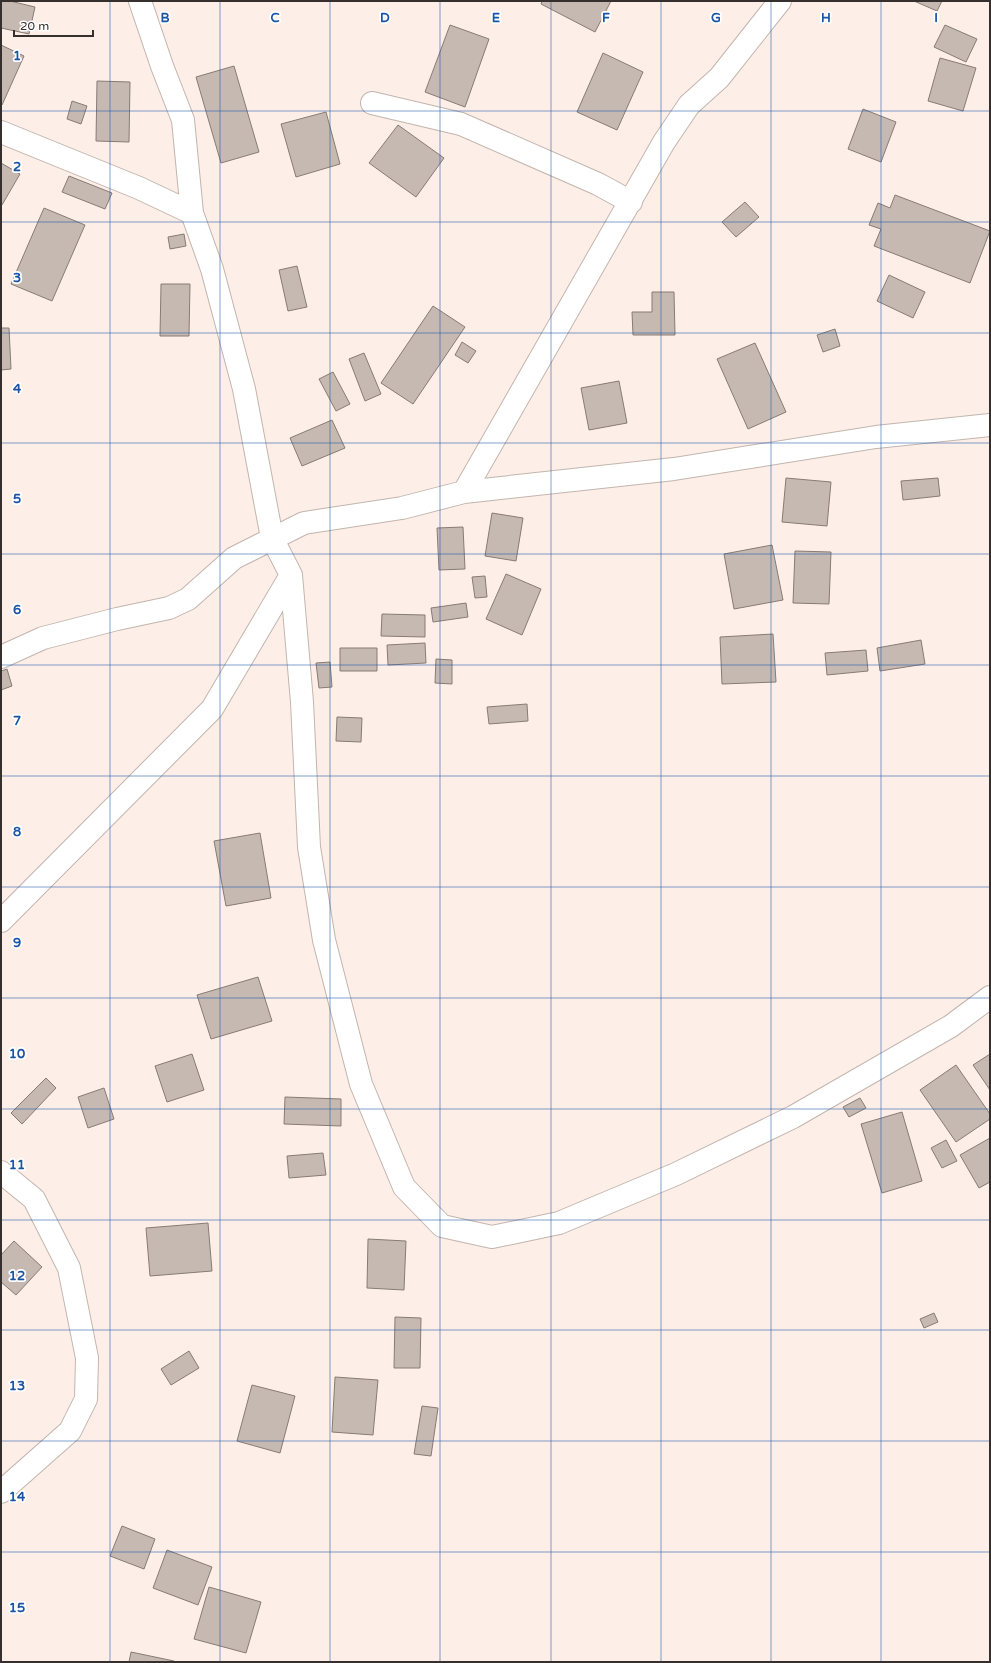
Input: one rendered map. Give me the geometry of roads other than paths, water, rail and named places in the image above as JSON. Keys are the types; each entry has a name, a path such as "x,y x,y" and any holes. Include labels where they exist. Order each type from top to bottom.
{"street":[{"path":"140,1 162,66 183,120 192,213 212,269 244,388 272,538 291,575 302,702 309,847 324,940 362,1084 404,1187 442,1226 492,1237 559,1223 676,1174 793,1116 951,1026 990,997"},
{"path":"464,492 632,202 664,142 689,105 719,78 780,1"},
{"path":"372,103 461,124 598,184 632,202"},
{"path":"1,132 139,188 192,213"},
{"path":"1,657 43,638 117,619 169,608 188,599 234,558 272,538 304,524 402,508 464,492 674,469 876,437 990,425"},
{"path":"1,921 212,709 291,575"},
{"path":"1,1172 34,1198 69,1268 87,1358 86,1399 70,1431 1,1492"}]}
